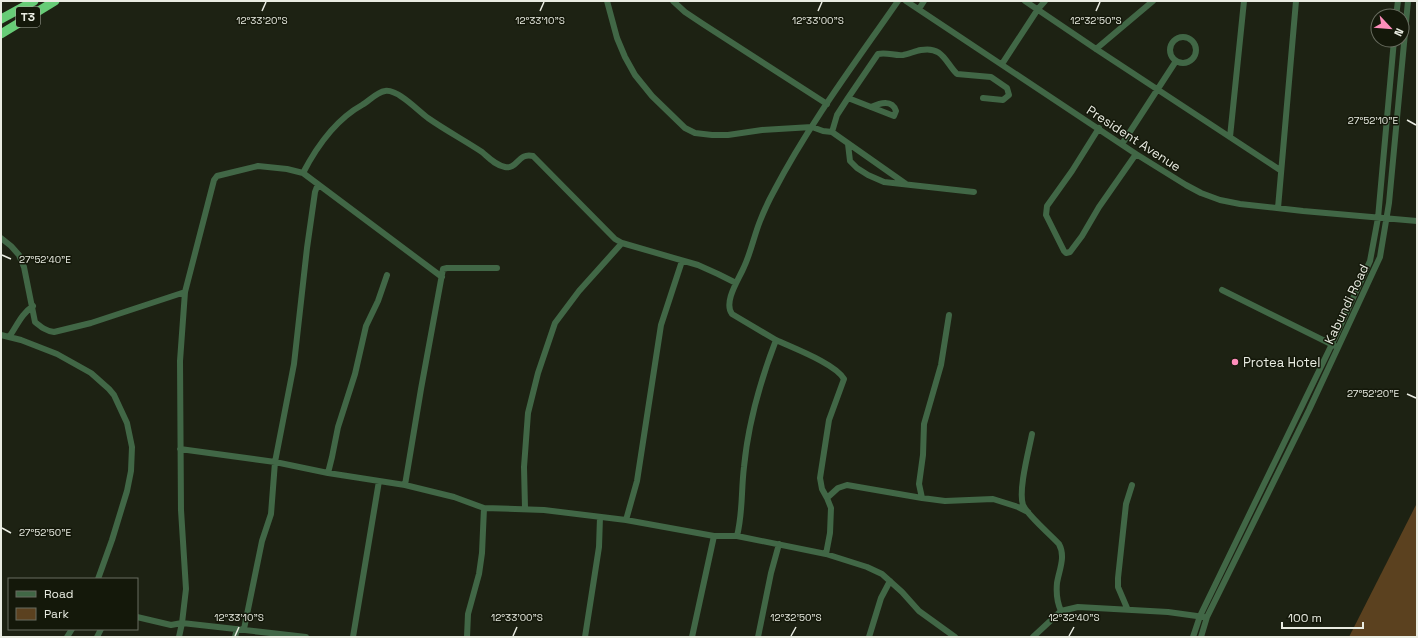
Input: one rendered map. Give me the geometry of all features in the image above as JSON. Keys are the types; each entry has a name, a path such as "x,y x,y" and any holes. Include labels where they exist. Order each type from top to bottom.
{"highway":[{"name":"T3","path":"1,20 34,1"},
{"name":"T3","path":"1,34 55,1"}],"street":[{"path":"607,1 617,38 635,75 652,96 685,128 695,133 712,135 728,135 762,130 812,127 823,131 832,132 906,184"},
{"path":"672,1 703,24 827,104"},
{"path":"826,554 831,521 831,508 822,489 820,478 829,420 844,379 827,364 776,340 732,314 729,310 728,303 745,266 760,219 797,150 898,1"},
{"name":"President Avenue","path":"906,1 1136,154 1201,193 1220,200 1240,204 1417,221"},
{"path":"919,9 924,1"},
{"path":"1025,1 1280,170"},
{"path":"1002,64 1038,9 1045,1"},
{"path":"1096,49 1153,1"},
{"path":"1230,137 1244,1"},
{"path":"1278,208 1280,170 1296,1"},
{"path":"1181,38 1190,40 1196,48 1194,58 1186,63 1176,61 1171,53 1172,43 1181,38"},
{"name":"Kabundi Road","path":"1193,637 1200,616 1332,344 1370,261 1378,218 1394,48"},
{"name":"Kabundi Road","path":"1201,637 1207,617 1338,348 1380,257 1387,218 1404,48"},
{"path":"832,132 837,115 878,54 904,55 922,50 937,50 945,57 950,67 957,74 991,77 1007,88 1008,95 1003,100 984,98"},
{"path":"1122,144 1176,61"},
{"path":"1391,78 1401,78"},
{"path":"303,173 310,160 336,124 350,112 379,93 389,91 401,97 427,117 482,152 495,163 509,167 524,155 528,154 533,156 615,239 622,243 682,261 718,274 736,283"},
{"path":"848,98 871,107"},
{"path":"1388,106 1398,106"},
{"path":"1099,128 1072,171 1047,206 1046,215 1049,224 1066,253 1070,252 1082,236 1099,207 1136,154"},
{"path":"1386,134 1396,135"},
{"path":"848,144 850,161 857,168 868,175 884,182 974,192"},
{"path":"179,637 186,589 182,532 180,449 180,361 185,292 214,180 217,176 258,166 287,169 303,173 442,276"},
{"path":"1382,171 1392,171"},
{"path":"244,629 262,541 271,514 275,462 294,364 307,248 315,192 318,184"},
{"path":"1,238 11,246 19,256 24,267 36,322 47,331 54,332 91,323 185,292"},
{"path":"526,508 524,467 528,413 538,373 555,323 579,291 622,243"},
{"path":"626,520 637,481 661,324 682,261"},
{"path":"405,485 422,381 444,270 447,268 497,268"},
{"path":"328,473 338,427 355,374 366,326 378,301 387,275"},
{"path":"1222,290 1338,348"},
{"path":"9,337 26,310 33,306"},
{"path":"922,498 919,484 923,455 924,424 941,365 949,315"},
{"path":"1,335 33,344 57,354 91,373 114,395 127,423 132,447 131,471 112,540 98,578"},
{"path":"737,536 741,519 744,466 750,431 758,393 776,340"},
{"path":"1032,434 1024,473 1022,494 1023,504 1028,512 1059,544 1062,550 1057,584 1057,600 1061,611"},
{"path":"180,449 275,462 328,473 405,485 454,497 484,508 526,508 626,520 714,536 737,536 826,554 868,567 882,574 902,592 919,611 955,637"},
{"path":"353,637 379,481"},
{"path":"827,498 838,488 847,485 945,501 993,499 1018,507 1028,512"},
{"path":"1127,608 1118,587 1118,578 1126,504 1132,485"},
{"path":"467,637 468,614 479,574 482,553 484,508"},
{"path":"584,637 599,547 600,517"},
{"path":"692,637 714,536"},
{"path":"758,637 771,573 779,544"},
{"path":"869,637 881,598 890,581"},
{"path":"1033,637 1061,611 1078,607 1127,608 1207,617"},
{"path":"138,617 171,625 182,623 306,637"},
{"path":"235,637 237,629"}],"green space":[{"path":"1417,503 1417,637 1349,637"}],"place":[{"name":"Protea Hotel","path":"1235,362"}]}
